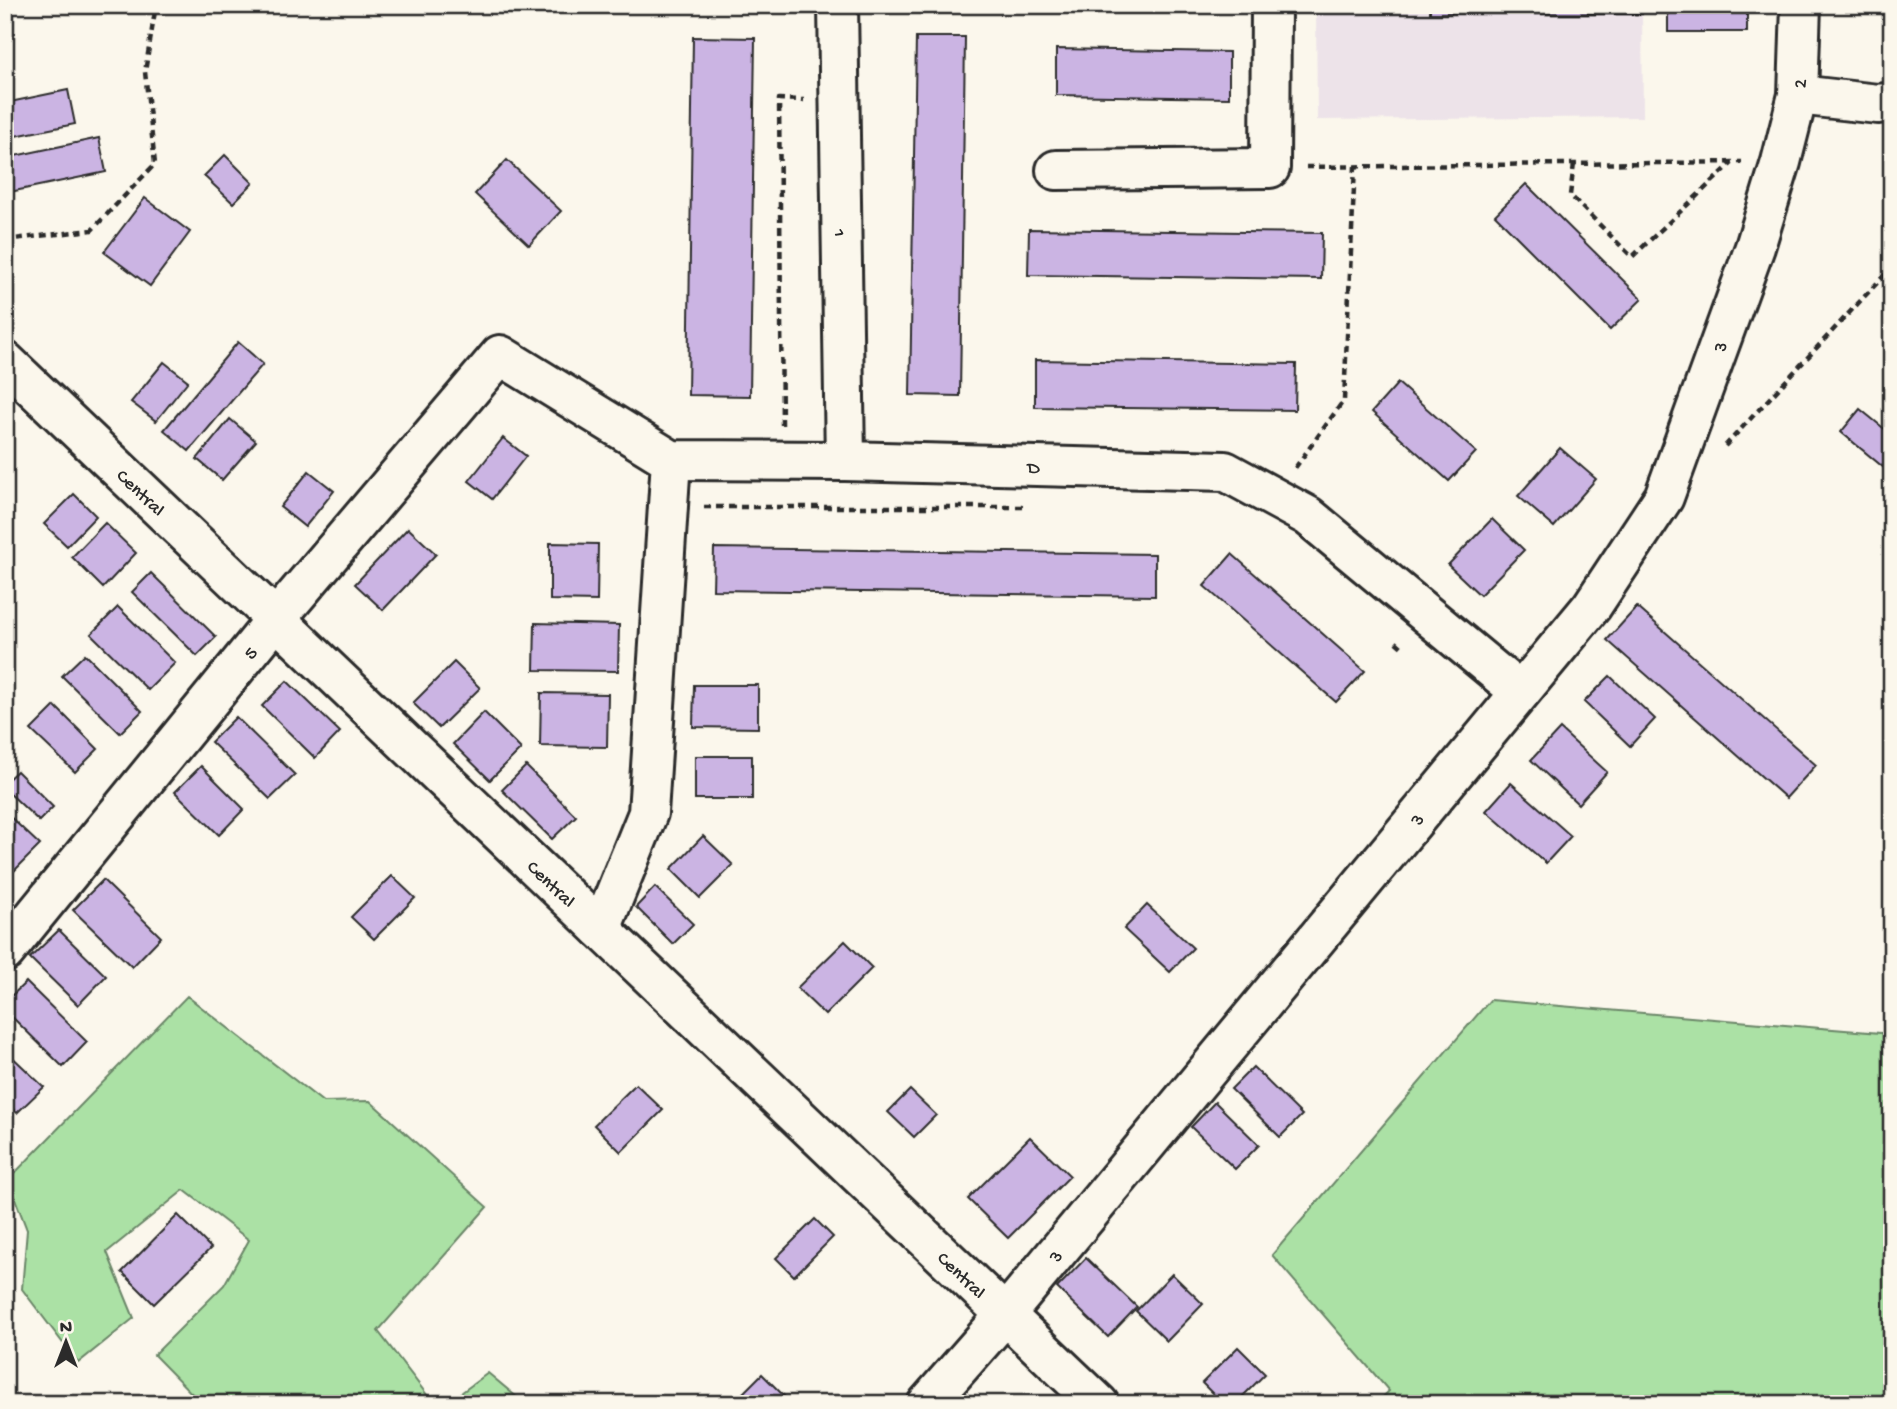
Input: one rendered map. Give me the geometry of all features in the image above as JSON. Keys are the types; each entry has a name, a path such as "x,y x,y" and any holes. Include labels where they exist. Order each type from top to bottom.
{"street":[{"name":"1","path":"838,5 845,461"},
{"path":"1056,170 1270,168 1271,5"},
{"name":"2","path":"1781,162 1798,95 1801,5"},
{"path":"1798,95 1878,104 1892,102"},
{"name":"3","path":"927,1404 1005,1314 1592,606 1664,497 1755,247 1781,162"},
{"name":"5","path":"5,952 276,619 500,355 671,460"},
{"name":"Central","path":"5,360 1099,1404"},
{"name":"D","path":"671,460 845,461 1225,471 1308,516 1520,692"},
{"path":"601,929 648,813 671,460"}],"path":[{"path":"5,240 92,230 155,164 145,72 156,5"},
{"path":"782,461 779,99 812,101"},
{"path":"1574,164 1570,194 1632,257 1733,162"},
{"path":"1270,168 1781,162"},
{"path":"1273,497 1344,400 1355,166"},
{"path":"1716,454 1892,267"},
{"path":"668,508 1030,506"},
{"path":"1394,640 1404,649"}],"shaded area":[{"path":"1316,5 1642,5 1643,117 1317,120"}],"green space":[{"path":"187,996 323,1102 370,1101 487,1207 378,1331 434,1404 202,1404 154,1355 224,1285 249,1240 184,1190 107,1252 134,1318 78,1363 22,1289 27,1230 8,1180"},
{"path":"1490,1000 1892,1034 1892,1392 1884,1404 1376,1404 1389,1391 1272,1255"},
{"path":"488,1373 525,1404 446,1404"}],"building":[{"path":"1430,5 1642,5 1642,14 1430,13"},
{"path":"1668,5 1747,5 1747,32 1668,32"},
{"path":"693,37 755,38 750,396 688,395"},
{"path":"916,37 965,37 960,396 910,395"},
{"path":"1056,49 1229,52 1229,98 1056,95"},
{"path":"68,90 75,124 5,138 5,103"},
{"path":"99,138 106,172 5,193 5,158"},
{"path":"225,155 253,183 233,203 204,176"},
{"path":"507,160 561,211 529,245 475,194"},
{"path":"1526,184 1642,299 1610,330 1495,215"},
{"path":"145,198 190,232 150,286 104,252"},
{"path":"1029,229 1322,233 1321,279 1028,275"},
{"path":"238,342 263,364 189,451 164,430"},
{"path":"1035,360 1296,364 1295,410 1035,407"},
{"path":"164,362 188,381 156,421 131,402"},
{"path":"1398,383 1476,452 1449,481 1372,412"},
{"path":"1860,409 1892,435 1892,456 1883,467 1841,432"},
{"path":"230,419 256,441 222,480 197,459"},
{"path":"503,438 526,456 492,499 469,481"},
{"path":"1560,448 1596,479 1554,527 1518,496"},
{"path":"309,471 334,491 305,527 280,507"},
{"path":"74,494 96,516 67,546 44,524"},
{"path":"1492,519 1524,550 1480,595 1448,565"},
{"path":"105,523 136,553 103,588 72,557"},
{"path":"408,528 436,554 383,610 355,584"},
{"path":"550,543 598,544 597,601 550,600"},
{"path":"714,548 1155,554 1155,596 713,590"},
{"path":"1232,554 1365,671 1336,702 1204,586"},
{"path":"151,573 216,637 197,656 132,592"},
{"path":"118,607 175,663 148,690 91,634"},
{"path":"1637,607 1816,765 1786,798 1607,640"},
{"path":"535,623 619,625 618,671 534,670"},
{"path":"85,654 142,711 120,733 62,676"},
{"path":"454,662 480,688 439,728 413,703"},
{"path":"1610,676 1655,719 1630,746 1584,702"},
{"path":"287,681 340,732 315,758 262,706"},
{"path":"694,685 758,685 758,728 693,727"},
{"path":"541,693 608,694 607,747 540,746"},
{"path":"55,706 98,749 75,772 31,730"},
{"path":"484,712 521,749 490,780 453,744"},
{"path":"236,717 295,775 270,799 211,742"},
{"path":"1560,729 1607,772 1578,804 1531,760"},
{"path":"695,756 752,756 752,799 695,799"},
{"path":"201,766 244,809 219,835 175,792"},
{"path":"526,766 576,816 552,839 502,790"},
{"path":"17,771 53,807 39,821 5,789 5,782"},
{"path":"1511,783 1571,836 1546,863 1486,811"},
{"path":"5,812 40,845 13,872 5,864"},
{"path":"703,836 733,865 700,898 671,869"},
{"path":"392,876 415,898 374,939 351,917"},
{"path":"103,880 161,937 132,967 73,910"},
{"path":"655,887 693,924 673,944 636,907"},
{"path":"1147,905 1193,948 1170,972 1124,929"},
{"path":"59,930 106,976 78,1005 30,958"},
{"path":"845,941 872,968 825,1015 797,988"},
{"path":"26,982 87,1042 63,1067 5,1010 5,1002"},
{"path":"5,1050 44,1087 17,1113 5,1102"},
{"path":"1253,1067 1302,1115 1280,1137 1231,1089"},
{"path":"636,1084 663,1110 621,1152 594,1125"},
{"path":"910,1090 936,1115 914,1137 888,1112"},
{"path":"1215,1102 1259,1145 1235,1169 1191,1127"},
{"path":"1030,1137 1070,1176 1008,1238 968,1199"},
{"path":"178,1215 211,1248 154,1304 122,1272"},
{"path":"815,1219 833,1237 794,1276 776,1258"},
{"path":"1086,1258 1137,1307 1108,1337 1057,1288"},
{"path":"1172,1274 1203,1304 1167,1341 1136,1311"},
{"path":"1238,1347 1265,1374 1235,1404 1223,1404 1202,1383"},
{"path":"762,1374 792,1404 743,1404 738,1398"}]}
